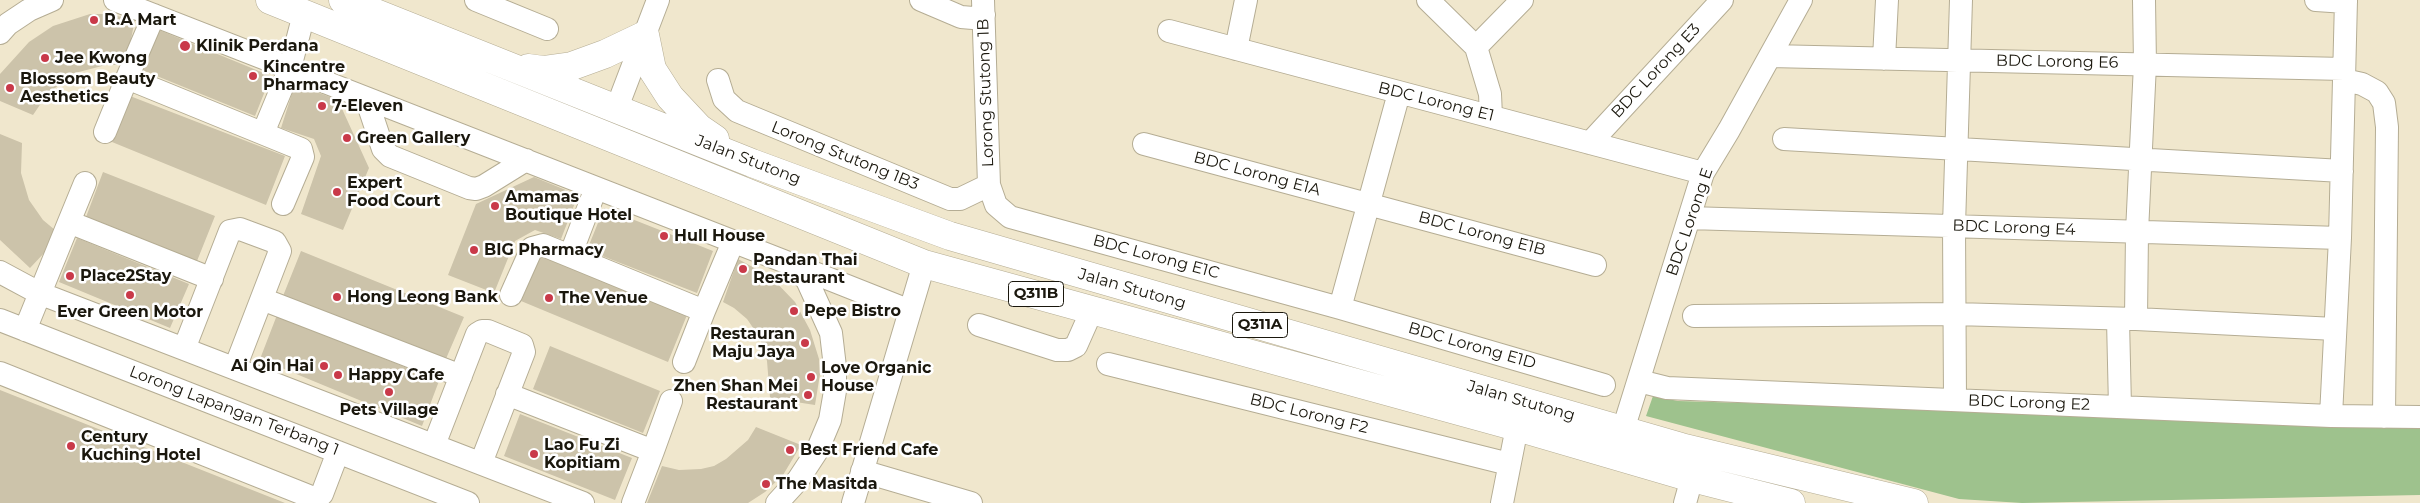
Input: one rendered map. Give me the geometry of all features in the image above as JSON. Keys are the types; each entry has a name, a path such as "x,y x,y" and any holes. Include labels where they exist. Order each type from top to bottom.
{"main road":[{"name":"Jalan Stutong","path":"270,0 303,7 924,264 1517,427 1688,490 1791,503"},
{"name":"Jalan Stutong","path":"343,0 619,108 752,163 950,236 1680,447 1914,503"},
{"path":"504,64 543,70 572,66 605,54 645,35 652,69 670,97 699,128 752,163"},
{"path":"619,108 623,127 632,140 757,187 784,199 810,217"},
{"path":"1680,447 1690,458 1688,490"}],"street":[{"path":"0,33 8,24 22,15 52,0"},
{"path":"115,0 910,311"},
{"path":"476,0 547,29"},
{"path":"619,108 621,97 658,0"},
{"path":"921,0 961,17 973,18 984,7"},
{"path":"1236,48 1246,0"},
{"path":"1428,0 1476,47 1490,94 1491,116"},
{"path":"1476,47 1522,0"},
{"name":"BDC Lorong E3","path":"1590,143 1722,0"},
{"name":"BDC Lorong E","path":"1622,430 1703,173 1800,0"},
{"path":"1884,58 1887,0"},
{"path":"1955,400 1954,226 1961,0"},
{"path":"2120,407 2127,319 2137,232 2145,64 2144,0"},
{"path":"2316,0 2346,1 2340,238 2331,416"},
{"path":"263,133 290,68 303,7"},
{"name":"Lorong Stutong 1B","path":"984,7 989,185"},
{"path":"105,132 154,15"},
{"name":"BDC Lorong E1","path":"1169,31 1703,173"},
{"name":"BDC Lorong E6","path":"1770,56 2145,64 2344,75 2377,92 2384,103 2387,127 2384,417"},
{"path":"127,78 300,149 303,157 283,204"},
{"name":"Lorong Stutong 1B3","path":"718,80 724,99 737,111 950,199 960,199 989,185"},
{"path":"1340,308 1399,93"},
{"path":"366,98 383,149 390,156 469,188 484,186 526,160"},
{"path":"1784,139 2141,161 2342,171"},
{"name":"BDC Lorong E1A","path":"1144,144 1369,204"},
{"path":"25,330 86,183"},
{"name":"BDC Lorong E1C","path":"989,185 996,205 1010,217 1340,308"},
{"path":"570,256 596,188"},
{"name":"BDC Lorong E1B","path":"1369,204 1595,265"},
{"name":"BDC Lorong E4","path":"1689,218 2340,238"},
{"path":"69,222 212,279"},
{"path":"184,348 230,231 240,228 279,246 280,251 235,368"},
{"path":"684,362 733,242"},
{"path":"511,295 532,248 542,245 704,311"},
{"path":"778,503 798,480 817,451 830,420 835,391 835,367 831,333 807,280 791,264"},
{"path":"853,503 924,264"},
{"path":"0,272 39,293 583,503"},
{"path":"262,299 461,376"},
{"name":"BDC Lorong E1D","path":"1340,308 1604,385"},
{"path":"979,325 1057,350 1068,350 1076,346 1092,310"},
{"path":"1694,316 1954,314 2127,319 2335,329"},
{"name":"Lorong Lapangan Terbang 1","path":"0,320 468,503"},
{"path":"434,445 478,334 482,331 488,331 524,348 524,352 480,463"},
{"name":"BDC Lorong F2","path":"1108,364 1509,464"},
{"path":"0,373 311,497 318,498 322,494 338,452"},
{"name":"BDC Lorong E2","path":"1639,381 1667,388 2331,416 2420,417"},
{"path":"507,394 653,451"},
{"path":"633,503 671,401"},
{"path":"1502,503 1517,427"},
{"path":"862,471 971,503"}],"green space":[{"path":"1653,396 1678,401 2420,423 2420,495 2022,503 1959,499 1646,416"}],"building":[{"path":"90,14 104,14 135,19 126,65 106,65 71,74 46,96 33,115 0,101 0,74 29,42 53,26"},
{"path":"159,30 271,76 255,116 142,70"},
{"path":"295,84 338,100 369,168 343,230 301,214 321,156 314,139 281,128"},
{"path":"130,96 285,156 266,205 112,142"},
{"path":"0,134 22,143 21,173 29,200 43,220 61,235 30,268 0,240"},
{"path":"103,172 215,216 197,261 86,217"},
{"path":"534,177 578,195 561,239 535,230 515,241 494,293 448,275 476,204"},
{"path":"604,208 713,251 697,293 587,250"},
{"path":"77,238 189,284 170,328 59,282"},
{"path":"301,251 464,317 445,361 283,296"},
{"path":"541,255 687,315 668,362 521,301"},
{"path":"738,259 771,277 795,302 810,330 819,359 820,374 815,405 770,398 767,361 760,338 747,319 723,302"},
{"path":"277,315 439,381 422,426 260,359"},
{"path":"550,346 660,391 643,433 533,389"},
{"name":"Century Kuching Hotel","path":"0,390 285,503 0,503"},
{"path":"520,414 632,458 615,500 504,456"},
{"path":"756,427 801,445 783,475 765,492 748,503 647,503 662,466 679,470 701,469 714,466 726,459 748,440"}],"place":[{"name":"R.A Mart","path":"94,20"},
{"name":"Klinik Perdana","path":"185,46"},
{"name":"Jee Kwong","path":"45,58"},
{"name":"Kincentre Pharmacy","path":"253,76"},
{"name":"Blossom Beauty Aesthetics","path":"10,88"},
{"name":"7-Eleven","path":"322,106"},
{"name":"Green Gallery","path":"347,138"},
{"name":"Expert Food Court","path":"337,192"},
{"name":"Amamas Boutique Hotel","path":"495,206"},
{"name":"Hull House","path":"664,236"},
{"name":"BIG Pharmacy","path":"474,250"},
{"name":"Pandan Thai Restaurant","path":"743,269"},
{"name":"Place2Stay","path":"70,276"},
{"name":"Ever Green Motor","path":"130,295"},
{"name":"Hong Leong Bank","path":"337,297"},
{"name":"The Venue","path":"549,298"},
{"name":"Pepe Bistro","path":"794,311"},
{"name":"Restauran Maju Jaya","path":"805,343"},
{"name":"Ai Qin Hai","path":"324,366"},
{"name":"Happy Cafe","path":"338,375"},
{"name":"Love Organic House","path":"811,377"},
{"name":"Pets Village","path":"389,392"},
{"name":"Zhen Shan Mei Restaurant","path":"808,395"},
{"name":"Century Kuching Hotel","path":"71,446"},
{"name":"Best Friend Cafe","path":"790,450"},
{"name":"Lao Fu Zi Kopitiam","path":"534,454"},
{"name":"The Masitda","path":"766,484"}]}
